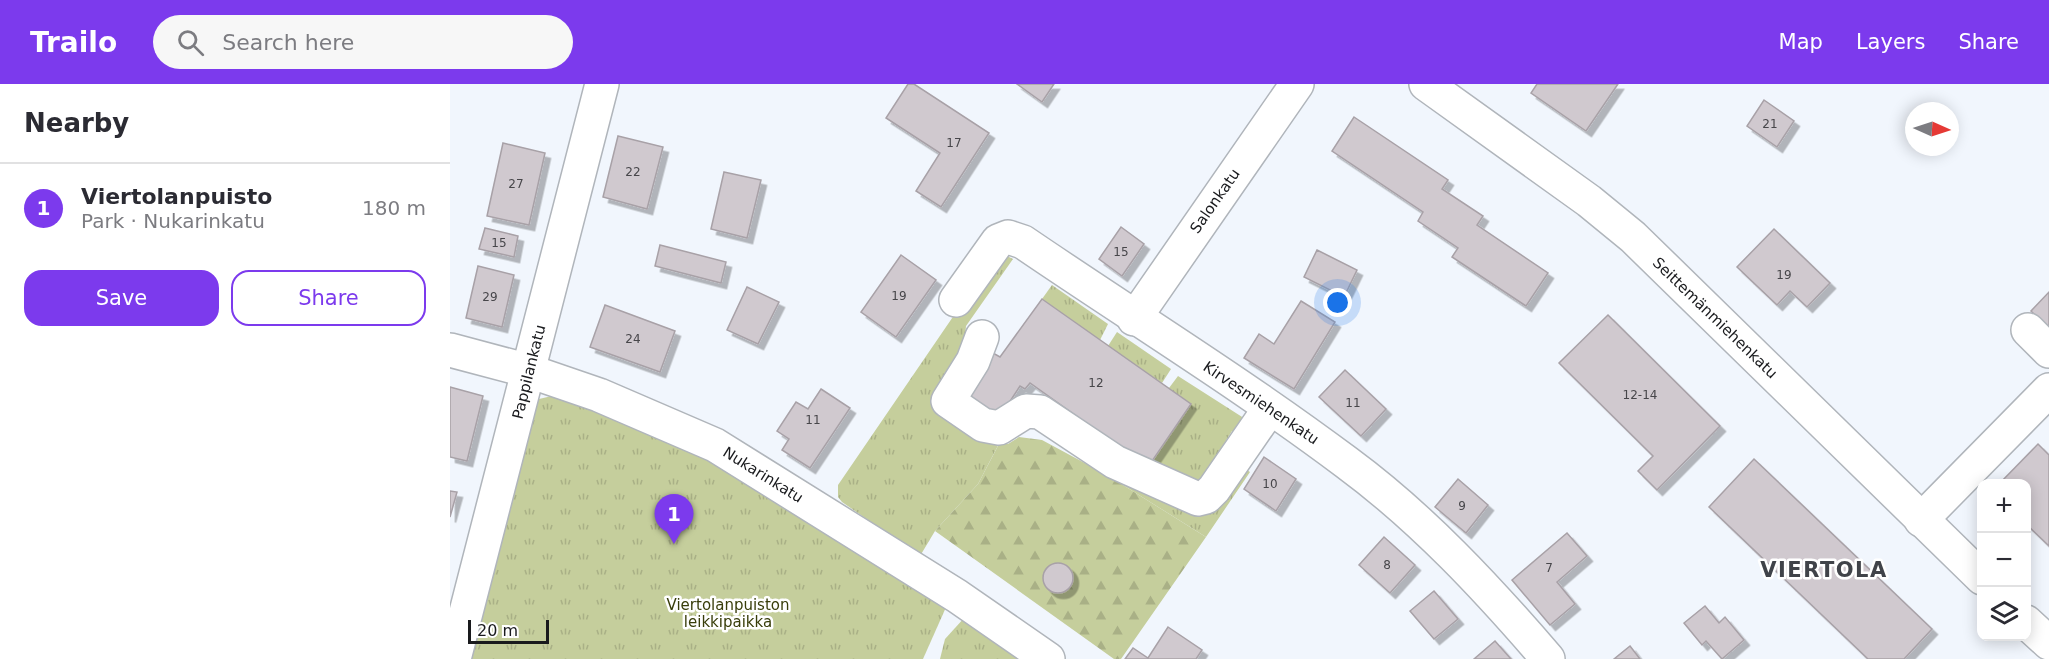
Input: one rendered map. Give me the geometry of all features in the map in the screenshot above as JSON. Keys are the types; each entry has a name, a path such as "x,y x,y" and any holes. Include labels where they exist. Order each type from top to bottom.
{"street":[{"name":"Pappilankatu","path":"454,659 602,84"},
{"name":"Salonkatu","path":"1134,319 1297,84"},
{"name":"Seittemänmiehenkatu","path":"1426,84 1589,201 1633,237 1977,573"},
{"name":"Kirvesmiehenkatu","path":"956,300 998,241 1008,237 1023,242 1134,319 1270,408 1347,463 1414,520 1504,607 1548,659"},
{"path":"982,337 973,361 948,401 983,424 999,428 1026,411 1040,412 1115,462 1198,499 1214,489 1270,408"},
{"name":"Nukarinkatu","path":"450,350 529,371 609,399 715,445 957,596 1048,659"},
{"path":"1921,519 2049,390"},
{"path":"2031,627 2049,644"}],"green space":[{"path":"1007,256 1013,259 966,326 965,337 1003,436 978,484 935,531 920,556 842,502 838,497 838,485 961,305"},
{"path":"1052,285 1108,324 1100,340 1042,299"},
{"path":"1117,332 1171,369 1162,383 1108,346"},
{"path":"1178,376 1250,422 1241,436 1232,431 1219,452 1250,472 1206,537 1107,475 1149,467 1190,404 1169,388"},
{"name":"Viertolanpuiston leikkipaikka","path":"556,395 686,444 947,605 923,659 470,659 534,408 539,399"},
{"path":"1019,437 1042,440 1107,475 1206,537 1121,659 1114,659 935,531 978,484 1000,442 1008,444"},
{"path":"965,617 1027,659 940,659 945,639"}],"building":[{"path":"908,84 914,84 989,133 941,207 916,191 940,153 886,118"},
{"path":"1017,84 1054,84 1042,102"},
{"path":"1537,84 1618,84 1586,131 1531,93"},
{"path":"1764,100 1794,121 1777,147 1747,126"},
{"path":"1354,117 1448,180 1442,189 1483,216 1477,225 1548,273 1526,306 1452,257 1458,248 1418,221 1423,212 1332,151"},
{"path":"618,136 663,147 647,209 603,197"},
{"path":"503,143 545,153 529,225 487,216"},
{"path":"724,172 761,180 747,238 711,229"},
{"path":"1121,227 1144,244 1122,276 1099,259"},
{"path":"485,228 518,236 514,257 479,249"},
{"path":"1774,229 1830,283 1807,307 1790,291 1777,305 1737,267"},
{"path":"660,245 726,262 721,283 655,266"},
{"path":"1317,250 1357,270 1344,297 1304,277"},
{"path":"901,255 936,280 896,337 861,312"},
{"path":"478,266 514,275 502,327 466,318"},
{"path":"747,287 779,302 758,344 727,330"},
{"path":"2049,292 2049,329 2031,311"},
{"path":"1042,299 1191,404 1148,467 1030,383 1025,389 1020,386 997,421 963,397 993,353 1000,357"},
{"path":"1301,301 1335,322 1294,389 1244,358 1259,334 1274,344"},
{"path":"605,305 675,331 660,372 590,347"},
{"path":"1608,315 1720,426 1657,490 1638,471 1653,456 1559,363"},
{"path":"1345,370 1386,409 1361,436 1319,397"},
{"path":"450,387 483,396 467,461 450,457"},
{"path":"821,389 850,408 810,468 782,450 789,439 777,431 796,402 808,409"},
{"path":"2038,444 2049,455 2049,546 2031,529 2031,479 2004,479"},
{"path":"1264,457 1296,479 1276,511 1244,489"},
{"path":"1754,459 1932,629 1904,659 1868,659 1709,507"},
{"path":"1458,479 1488,505 1466,533 1435,507"},
{"path":"450,491 457,492 450,517"},
{"path":"1567,533 1587,556 1557,582 1575,604 1550,625 1512,580"},
{"path":"1384,537 1415,565 1390,593 1359,565"},
{"path":"1058,563 1068,568 1073,578 1068,588 1058,593 1048,588 1043,578 1048,568"},
{"path":"1434,591 1458,619 1434,639 1410,611"},
{"path":"1705,606 1719,623 1725,617 1744,640 1722,659 1706,641 1702,645 1684,623"},
{"path":"1168,627 1202,650 1196,659 1125,659 1133,648 1148,658"},
{"path":"1495,641 1511,659 1474,659"},
{"path":"1630,646 1640,659 1614,659"}],"place":[{"name":"Viertolanpuisto","path":"674,544"}],"district":[{"name":"VIERTOLA","path":"1824,570"}]}
